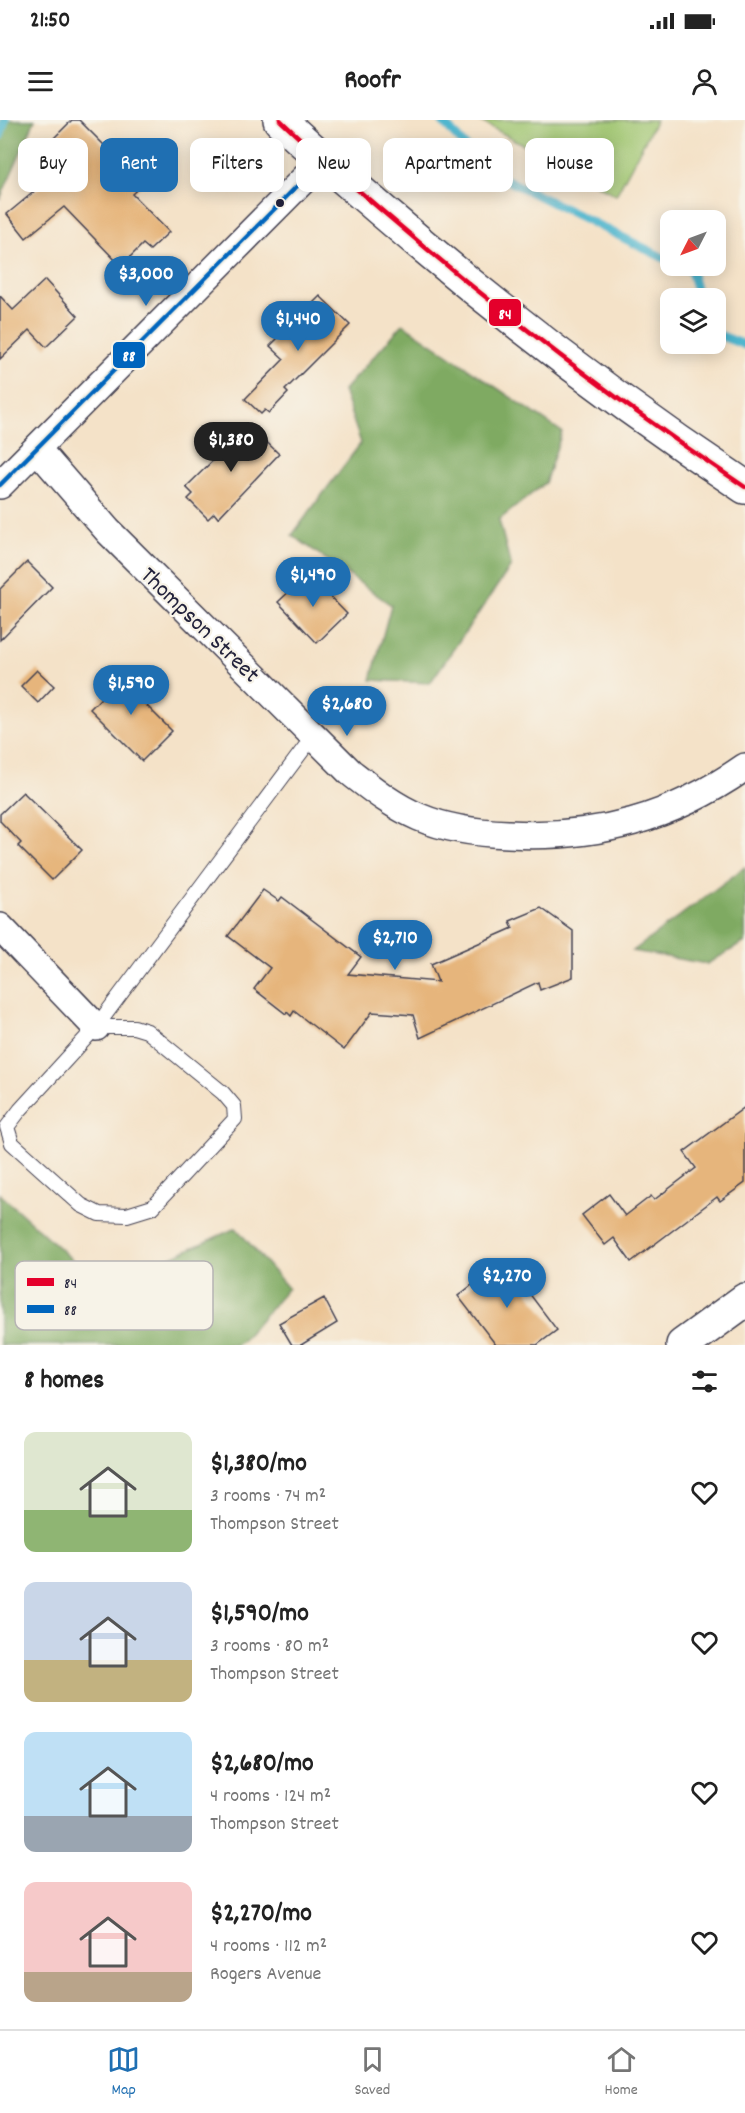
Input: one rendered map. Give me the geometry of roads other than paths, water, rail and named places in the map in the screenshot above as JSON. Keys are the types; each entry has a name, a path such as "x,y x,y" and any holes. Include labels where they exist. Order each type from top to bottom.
{"main road":[{"path":"280,120 298,138"},
{"path":"359,192 516,323 618,399 745,487"},
{"path":"683,1345 745,1300"}],"street":[{"path":"0,485 296,187"},
{"name":"Thompson Street","path":"37,449 108,531 350,772 396,805 440,824 490,833 531,836 562,834 617,827 674,807 745,767"},
{"path":"0,927 96,1028"}],"lane":[{"path":"96,1028 134,1027 147,1031 223,1093 234,1106 235,1119 153,1207 127,1215 99,1214 81,1205 12,1143 7,1127 96,1028 314,735"}],"waterway":[{"path":"0,136 5,120"},
{"path":"441,120 487,170 660,256"},
{"path":"692,276 696,288"},
{"path":"726,338 745,345"}]}
